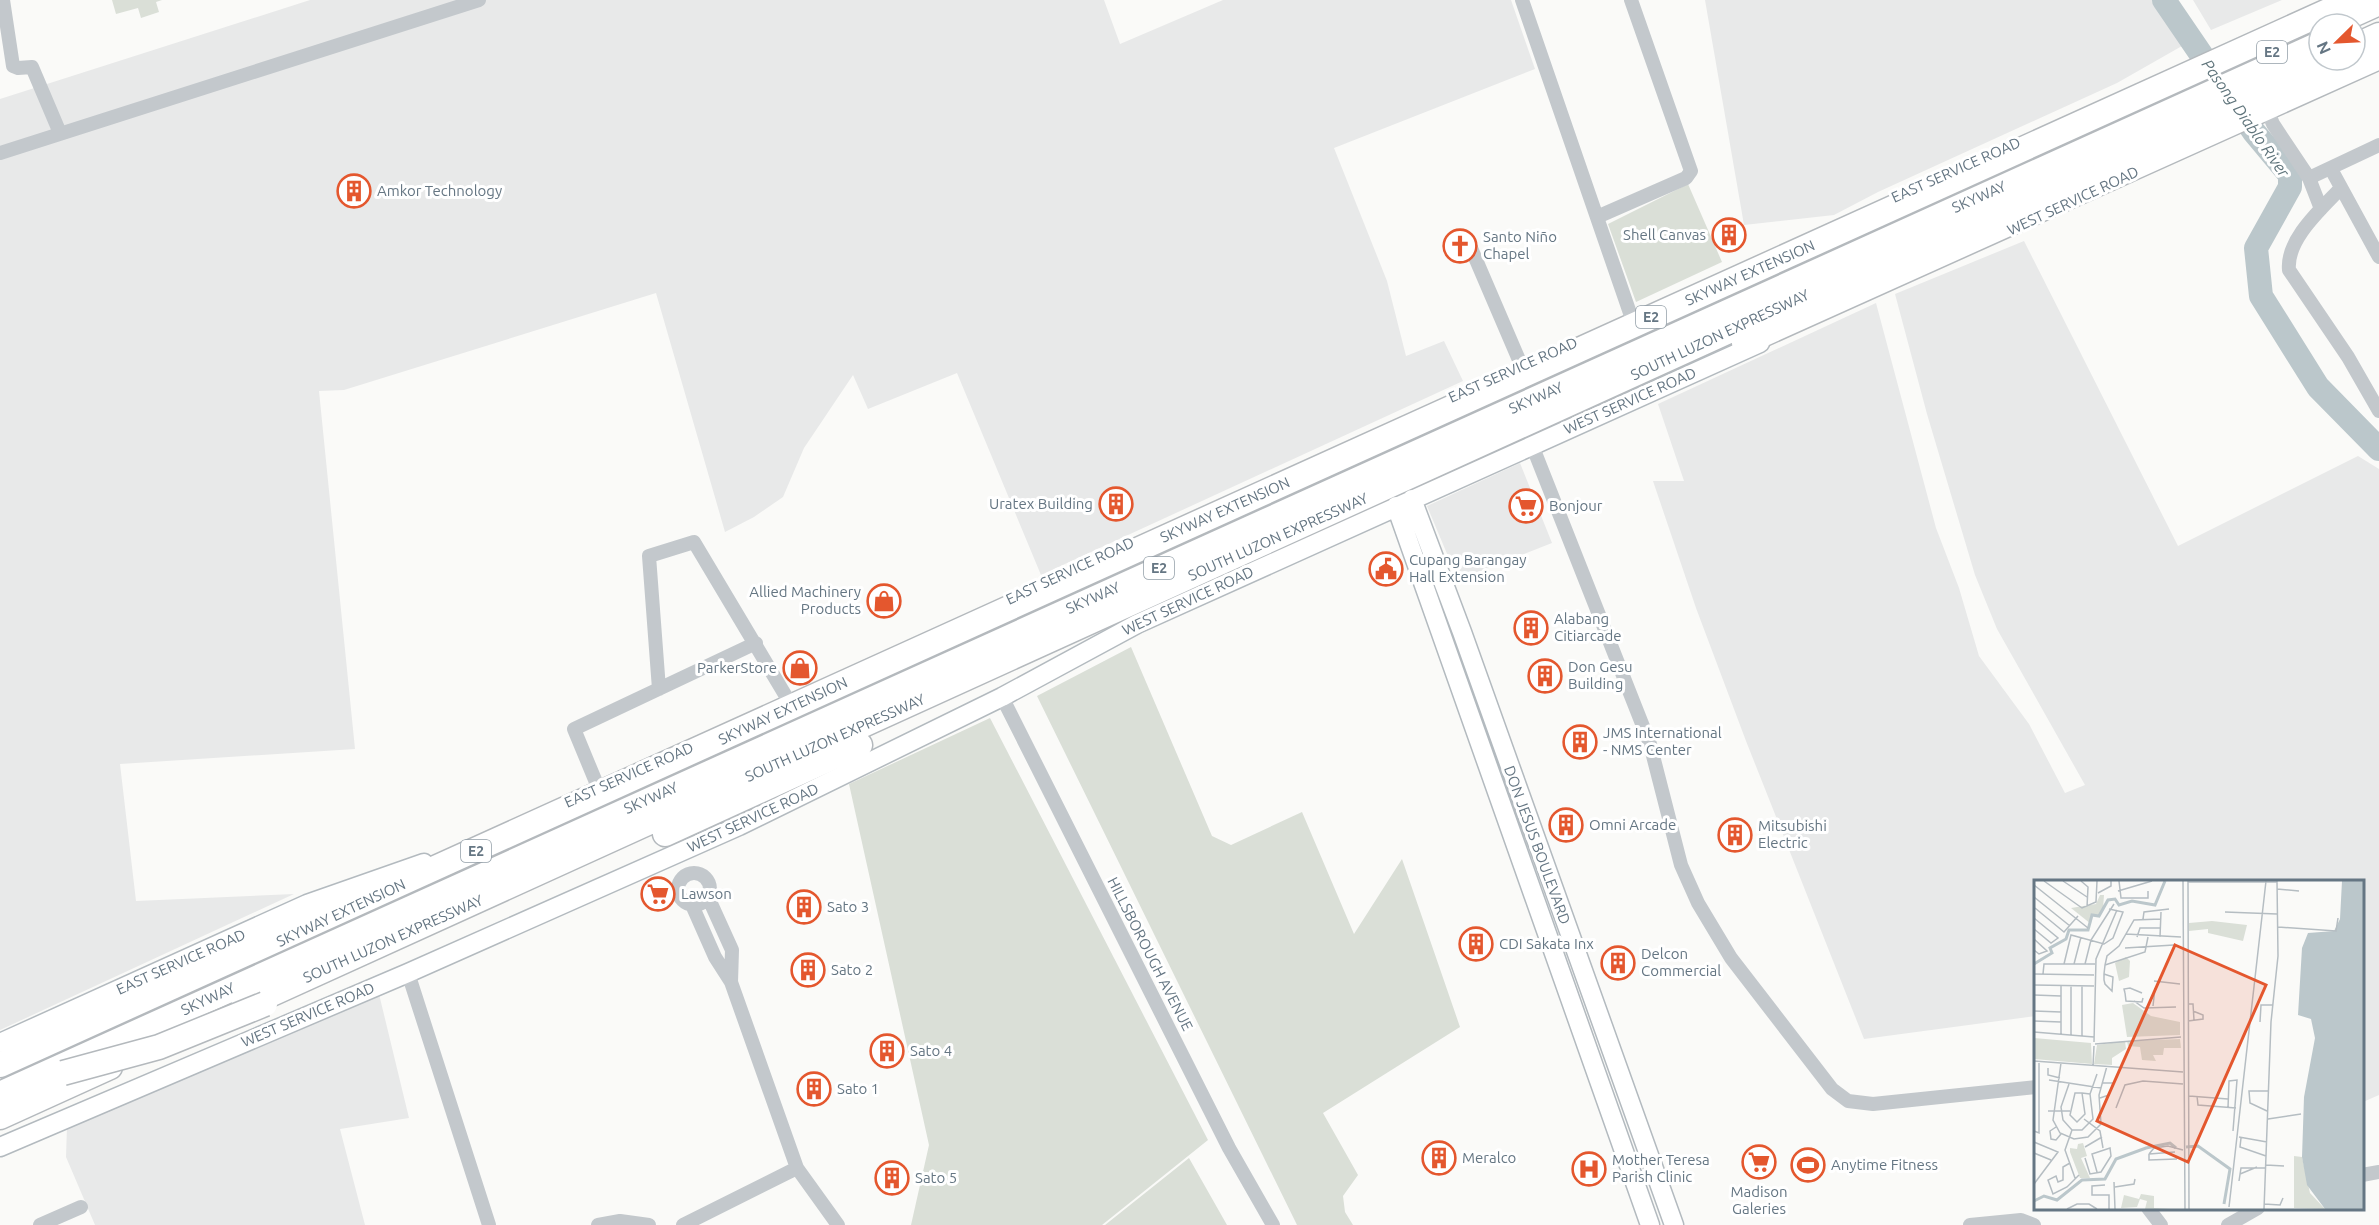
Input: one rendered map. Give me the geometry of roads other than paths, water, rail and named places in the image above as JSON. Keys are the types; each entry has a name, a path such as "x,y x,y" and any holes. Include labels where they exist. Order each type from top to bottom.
{"highway":[{"name":"SKYWAY EXTENSION","path":"0,1065 2352,0"},
{"path":"2359,12 2379,3"},
{"name":"SOUTH LUZON EXPRESSWAY","path":"0,1078 2210,68 2307,34"},
{"name":"SKYWAY","path":"0,1094 2307,49"},
{"name":"E2","path":"63,1072 159,1047 265,1004 344,978 797,776 1000,677 2379,57"},
{"name":"SKYWAY","path":"0,1103 63,1072 422,914 2307,61"},
{"name":"SOUTH LUZON EXPRESSWAY","path":"0,1117 2236,110 2307,70"}],"main road":[{"name":"EAST SERVICE ROAD","path":"0,1043 307,904 495,836 598,787 790,703 1021,593 1631,316 2210,68 2334,0"},
{"name":"WEST SERVICE ROAD","path":"0,1147 408,973 677,853 867,764 1002,697 1137,624 1532,445 2236,110 2263,115 2379,63"},
{"name":"DON JESUS BOULEVARD","path":"1404,503 1514,778 1674,1225"},
{"name":"DON JESUS BOULEVARD","path":"1404,503 1494,784 1650,1225"},
{"path":"1494,784 1514,778"}],"street":[{"path":"3,0 13,66 18,68 30,66 34,69 60,133"},
{"path":"0,153 479,0"},
{"path":"1522,0 1631,316"},
{"path":"1597,218 1686,178 1691,171 1631,0"},
{"path":"2263,115 2273,124 2309,178 2321,209"},
{"path":"2309,178 2379,145"},
{"path":"2331,169 2379,258"},
{"path":"2340,189 2321,209 2296,242 2288,258 2289,270 2348,357 2379,411"},
{"path":"1471,248 1522,367"},
{"path":"1532,445 1650,744 1681,866 1698,903 1731,958 1832,1089 1848,1101 1872,1104 2034,1087"},
{"path":"659,689 649,556 694,542 756,642 790,703"},
{"path":"598,787 574,729 756,642"},
{"name":"HILLSBOROUGH AVENUE","path":"1002,697 1229,1148 1273,1225"},
{"path":"677,853 687,874"},
{"path":"710,901 692,905 684,901 678,889 680,880 687,874 697,873 706,878 710,888 710,901 732,950 731,982"},
{"path":"692,905 715,957 731,982 797,1168 838,1225"},
{"path":"408,973 489,1225"},
{"path":"683,1225 797,1168"},
{"path":"2364,1175 2379,1172"},
{"path":"40,1225 81,1207"},
{"path":"2149,1210 2161,1225"},
{"path":"2228,1225 2256,1210"},
{"path":"1970,1225 2021,1220 2034,1225"},
{"path":"598,1225 620,1221 649,1225"}],"waterway":[{"name":"Pasong Diablo River","path":"2164,0 2254,132 2290,175 2290,187 2256,248 2261,296 2318,387 2379,449"}],"place":[{"name":"Amkor Technology","path":"354,191"},
{"name":"Shell Canvas","path":"1729,235"},
{"name":"Santo Niño Chapel","path":"1460,246"},
{"name":"Uratex Building","path":"1116,504"},
{"name":"Bonjour","path":"1526,506"},
{"name":"Cupang Barangay Hall Extension","path":"1386,569"},
{"name":"Allied Machinery Products","path":"884,601"},
{"name":"Alabang Citiarcade","path":"1531,628"},
{"name":"ParkerStore","path":"800,668"},
{"name":"Don Gesu Building","path":"1545,676"},
{"name":"JMS International - NMS Center","path":"1580,742"},
{"name":"Omni Arcade","path":"1566,825"},
{"name":"Mitsubishi Electric","path":"1735,835"},
{"name":"Lawson","path":"658,894"},
{"name":"Sato 3","path":"804,907"},
{"name":"CDI Sakata Inx","path":"1476,944"},
{"name":"Delcon Commercial","path":"1618,963"},
{"name":"Sato 2","path":"808,970"},
{"name":"Sato 4","path":"887,1051"},
{"name":"Sato 1","path":"814,1089"},
{"name":"Meralco","path":"1439,1158"},
{"name":"Madison Galeries","path":"1759,1162"},
{"name":"Anytime Fitness","path":"1808,1165"},
{"name":"Mother Teresa Parish Clinic","path":"1589,1169"},
{"name":"Sato 5","path":"892,1178"}]}
